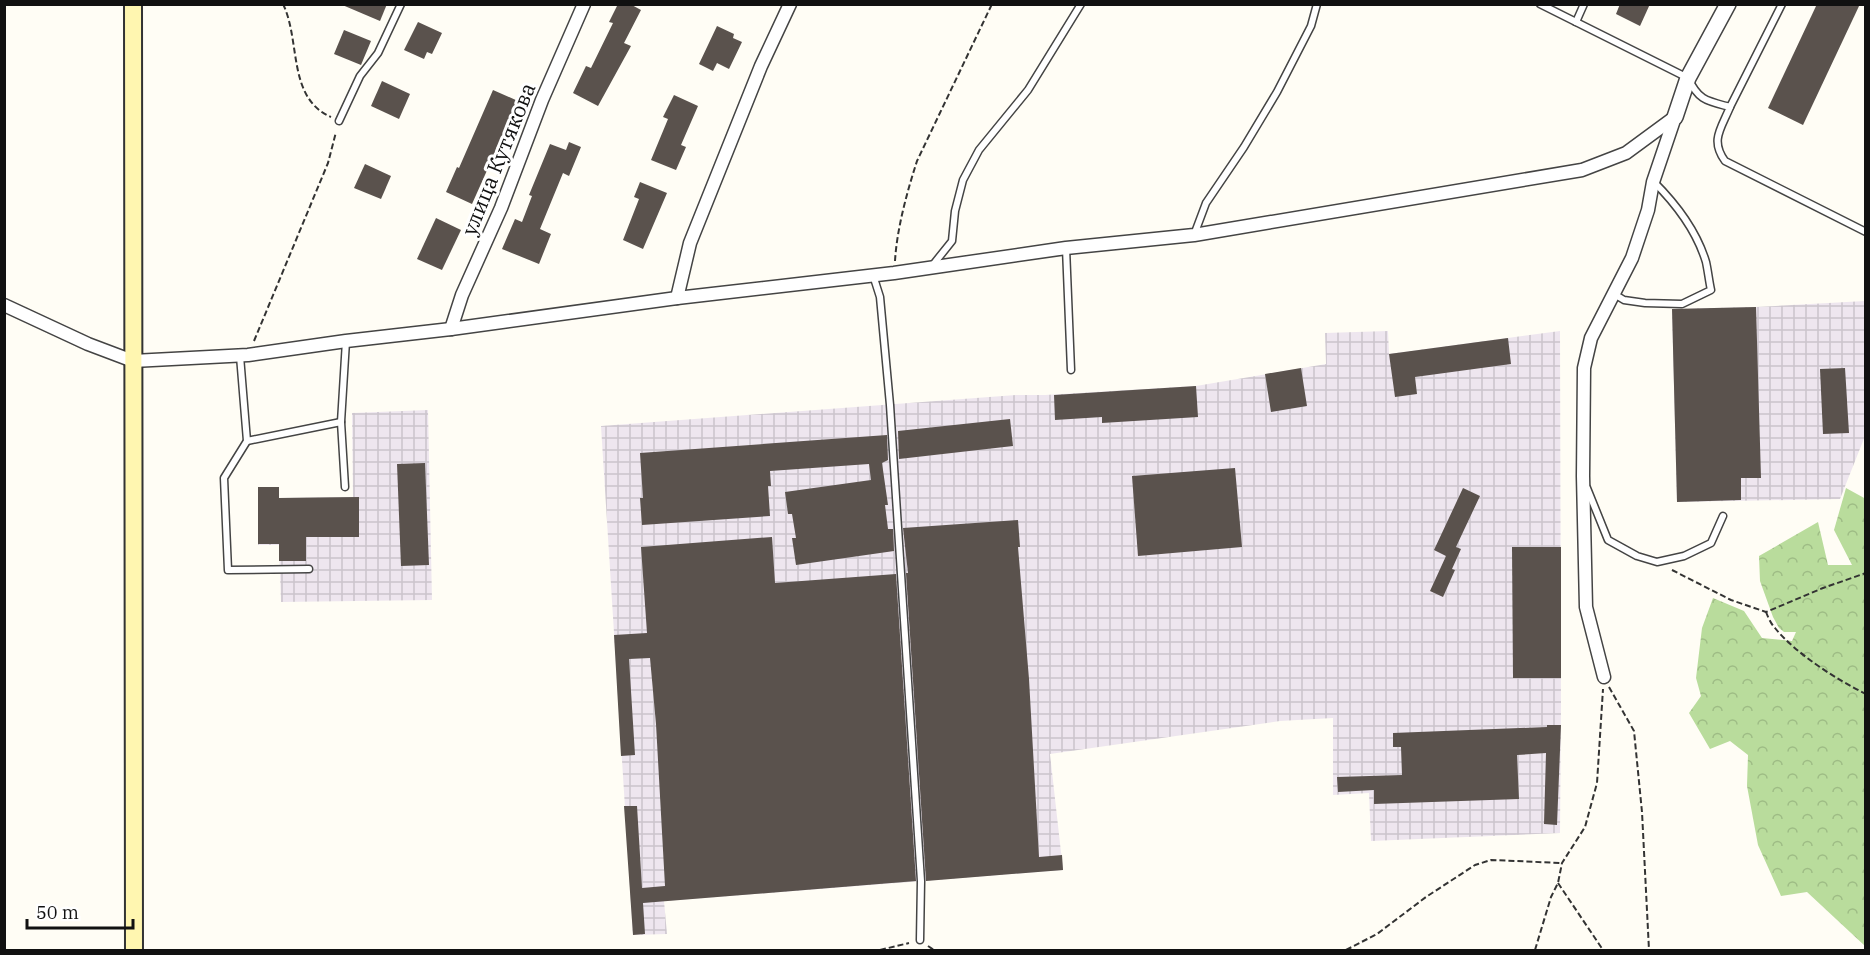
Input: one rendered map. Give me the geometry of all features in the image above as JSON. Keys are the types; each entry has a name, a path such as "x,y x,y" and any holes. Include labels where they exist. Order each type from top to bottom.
{"main road":[{"path":"133,4 134,951"}],"street":[{"name":"улица Кутякова","path":"452,329 462,295 501,208 542,100 584,4"},
{"path":"677,298 690,243 761,66 790,4"},
{"path":"1604,677 1586,607 1583,476 1584,368 1591,338 1632,258 1648,210 1653,182 1688,78 1728,4"},
{"path":"4,305 88,344 133,361 244,355 677,298 894,273 1066,248 1194,235 1582,170 1626,153 1675,117"}],"lane":[{"path":"339,121 360,76 378,53 402,4"},
{"path":"932,266 952,241 963,180 979,150 1028,90 1081,4"},
{"path":"1194,235 1206,203 1244,147 1277,92 1311,26 1317,4"},
{"path":"1540,4 1688,78 1696,94 1713,103 1730,107"},
{"path":"1576,22 1584,4"},
{"path":"1782,4 1730,107 1717,140 1718,151 1725,161 1866,232"},
{"path":"1614,294 1624,300 1682,304 1711,290 1706,261 1691,229 1671,199 1653,182"},
{"path":"1066,248 1071,370"},
{"path":"873,275 880,297 891,405 921,881 920,940"},
{"path":"345,487 340,422 346,341"},
{"path":"244,355 247,441 224,478 228,570 309,569"},
{"path":"247,441 340,422"},
{"path":"1583,476 1608,540 1637,556 1657,561 1684,555 1711,543 1723,516"}],"path":[{"path":"244,355 328,163 339,121 319,112 300,85 290,17 283,4"},
{"path":"894,273 896,248 917,161 992,4"},
{"path":"1657,561 1731,600 1766,612 1866,573"},
{"path":"1766,612 1773,627 1794,647 1844,683 1866,694"},
{"path":"1535,951 1551,897 1558,883 1562,863 1585,827 1597,783 1604,677"},
{"path":"1604,677 1634,731 1642,812 1649,951"},
{"path":"1346,951 1377,934 1426,897 1475,865 1491,860 1562,863"},
{"path":"1558,883 1603,951"},
{"path":"880,951 920,940 934,951"}],"shaded area":[{"path":"1865,301 1865,436 1840,499 1677,502 1672,309"},
{"path":"1388,331 1389,354 1560,331 1560,833 1371,841 1369,793 1333,795 1333,718 1280,721 1050,754 1063,870 664,901 667,934 633,935 601,426 1016,395 1196,386 1326,364 1325,333"},
{"path":"428,410 432,600 281,602 279,545 258,545 258,487 279,487 279,498 353,497 352,413"}],"green space":[{"path":"1846,488 1866,499 1865,946 1807,892 1781,896 1758,845 1747,786 1748,755 1730,741 1710,749 1689,713 1701,696 1696,678 1702,628 1713,598 1744,611 1762,638 1792,641 1796,632 1784,632 1773,617 1760,581 1759,556 1818,522 1828,565 1852,565 1834,530"}],"building":[{"path":"340,4 387,4 380,21"},
{"path":"618,4 630,4 641,10 624,43 631,46 598,106 573,93 586,66 591,68 613,23 609,22"},
{"path":"1620,4 1650,4 1640,26 1616,14"},
{"path":"1817,4 1860,4 1803,125 1768,108"},
{"path":"418,22 442,33 432,54 427,52 424,59 404,50"},
{"path":"717,26 734,34 733,38 742,42 729,69 717,63 713,71 699,64"},
{"path":"344,30 371,41 361,65 334,54"},
{"path":"382,81 410,94 399,119 371,106"},
{"path":"493,90 518,101 472,204 446,192"},
{"path":"674,95 698,106 681,145 686,147 676,170 651,160 668,119 663,117"},
{"path":"569,142 581,147 569,176 563,173 540,229 551,234 539,264 502,249 515,219 522,222 532,196 529,195 550,144 566,150"},
{"path":"365,164 391,176 381,199 354,188"},
{"path":"640,182 667,193 643,249 623,240 639,199 634,197"},
{"path":"436,218 461,230 442,270 417,259"},
{"path":"1756,307 1761,478 1741,478 1741,500 1677,502 1672,309"},
{"path":"1508,338 1511,364 1415,377 1417,394 1395,397 1389,354"},
{"path":"1301,368 1307,406 1271,412 1265,374"},
{"path":"1845,368 1849,433 1823,434 1820,369"},
{"path":"1196,386 1198,417 1102,423 1102,417 1055,420 1054,395"},
{"path":"1010,419 1013,446 899,459 898,431"},
{"path":"887,435 888,460 882,463 888,505 885,505 888,529 893,529 894,551 796,565 792,538 796,538 792,514 788,514 785,492 871,480 869,464 770,471 771,486 768,486 770,516 642,525 640,453"},
{"path":"425,463 429,565 401,566 397,464"},
{"path":"1235,468 1242,547 1138,556 1132,476"},
{"path":"258,487 279,487 279,498 359,497 359,537 306,537 306,561 279,561 279,544 258,544"},
{"path":"1463,488 1480,496 1456,547 1461,549 1443,597 1430,591 1446,556 1434,550"},
{"path":"1018,520 1039,857 1062,855 1063,870 926,881 906,573 908,573 903,528"},
{"path":"772,537 775,583 896,574 916,881 643,903 645,934 633,935 624,806 637,806 642,888 665,886 650,658 629,659 635,755 621,756 614,635 647,633 641,547"},
{"path":"1512,547 1561,547 1561,678 1513,678"},
{"path":"1547,725 1561,725 1557,825 1544,824 1546,753 1517,755 1519,799 1374,804 1374,790 1338,792 1337,777 1402,775 1401,747 1393,747 1393,733 1547,727"}]}
